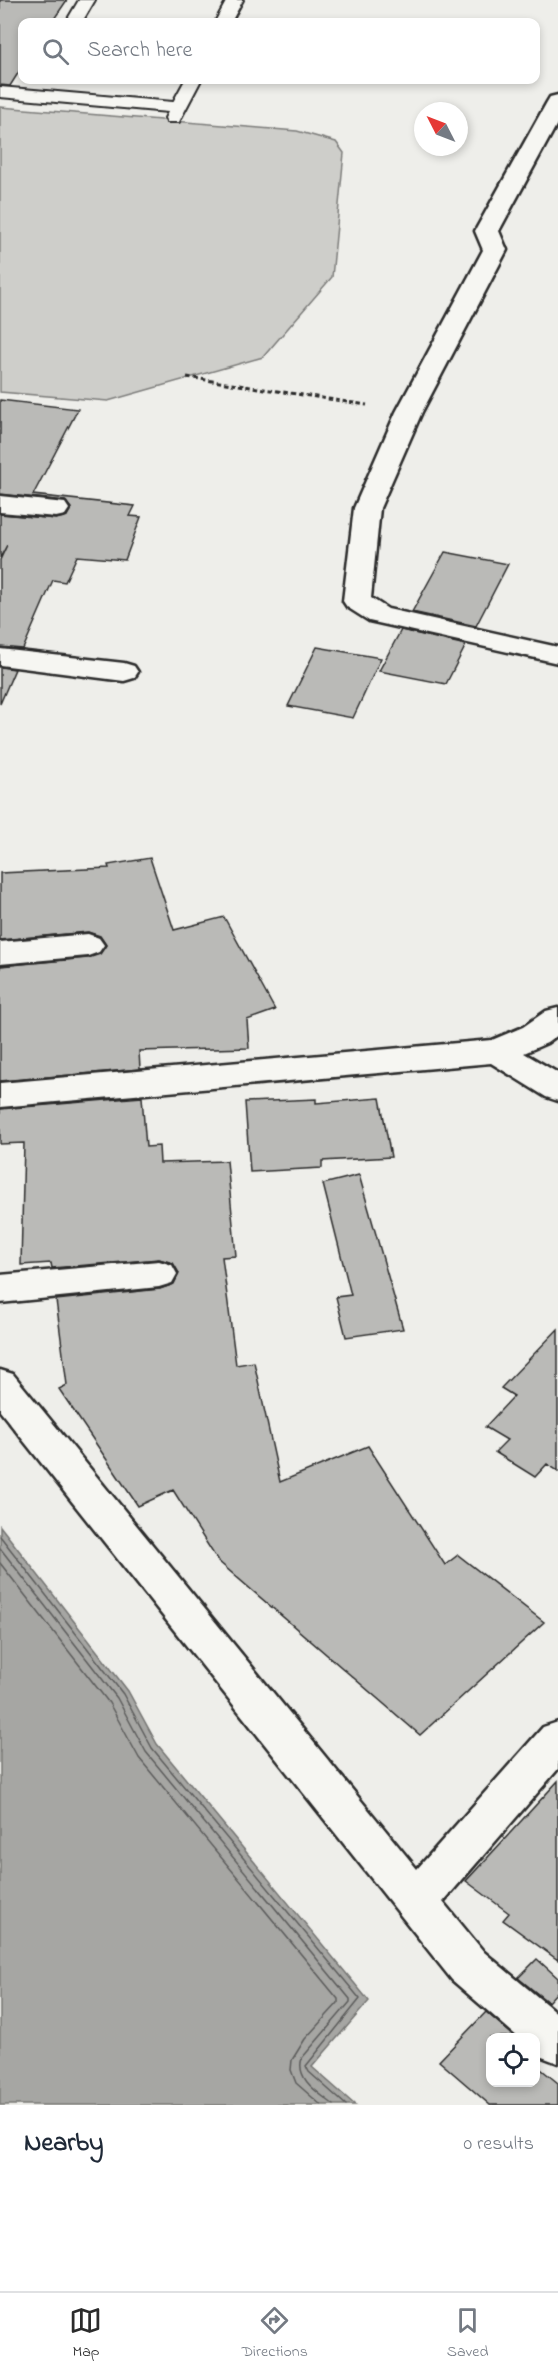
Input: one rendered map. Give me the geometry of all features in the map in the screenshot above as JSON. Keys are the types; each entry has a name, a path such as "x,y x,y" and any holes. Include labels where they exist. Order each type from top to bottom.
{"street":[{"path":"558,102 488,231 495,250 409,412 367,508 357,601 379,615 558,656"},
{"path":"0,504 56,509"},
{"path":"0,657 124,672"},
{"path":"0,953 88,945"},
{"path":"0,1095 497,1051 535,1035 558,1019"},
{"path":"497,1051 558,1089"},
{"path":"0,1289 159,1274"},
{"path":"0,1384 468,1966 558,2042"},
{"path":"416,1901 558,1740"}],"lane":[{"path":"76,18 87,0"},
{"path":"225,18 235,0"},
{"path":"29,101 39,84"},
{"path":"0,92 29,101 176,113 191,84"}],"path":[{"path":"187,377 409,412"}],"shaded area":[{"path":"0,107 297,131 336,142 344,153 332,277 263,357 108,401 0,392"}],"water":[{"path":"0,1526 128,1691 157,1744 369,2001 312,2067 355,2105 0,2105"}],"building":[{"path":"0,0 67,0 55,18 18,18 18,73 10,86 0,85"},
{"path":"0,400 78,409 33,495 135,506 130,516 141,517 125,560 77,556 65,582 53,580 23,649 0,647 0,560 7,545 0,558 0,514 56,519 67,516 71,508 65,501 0,494"},
{"path":"445,552 508,564 476,626 412,612"},
{"path":"401,630 466,645 446,684 379,671"},
{"path":"317,647 381,658 353,718 288,706"},
{"path":"0,667 15,669 0,704"},
{"path":"150,858 174,930 224,917 275,1010 247,1020 249,1048 139,1051 140,1069 0,1081 0,966 88,958 100,954 106,945 100,936 88,932 0,940 0,873 109,868 108,865"},
{"path":"142,1097 146,1147 159,1146 160,1163 227,1161 236,1256 222,1257 236,1365 254,1362 280,1482 368,1446 445,1565 458,1555 544,1622 420,1735 218,1561 173,1490 138,1506 59,1389 67,1385 56,1300 160,1289 174,1284 179,1273 173,1263 159,1259 52,1268 51,1263 21,1265 24,1143 0,1144 0,1109"},
{"path":"380,1098 391,1157 322,1161 322,1168 250,1172 245,1102 316,1099 316,1103"},
{"path":"359,1175 403,1329 346,1337 336,1297 351,1295 323,1184"},
{"path":"558,1329 558,1471 547,1464 535,1477 495,1452 507,1440 485,1427 514,1396 501,1388"},
{"path":"558,1781 558,1960 503,1920 509,1913 466,1881"},
{"path":"537,1959 558,1978 558,1991 548,2002 518,1978"},
{"path":"486,2012 510,2033 486,2033 486,2087 540,2087 540,2068 558,2083 558,2105 490,2105 439,2061"}]}
